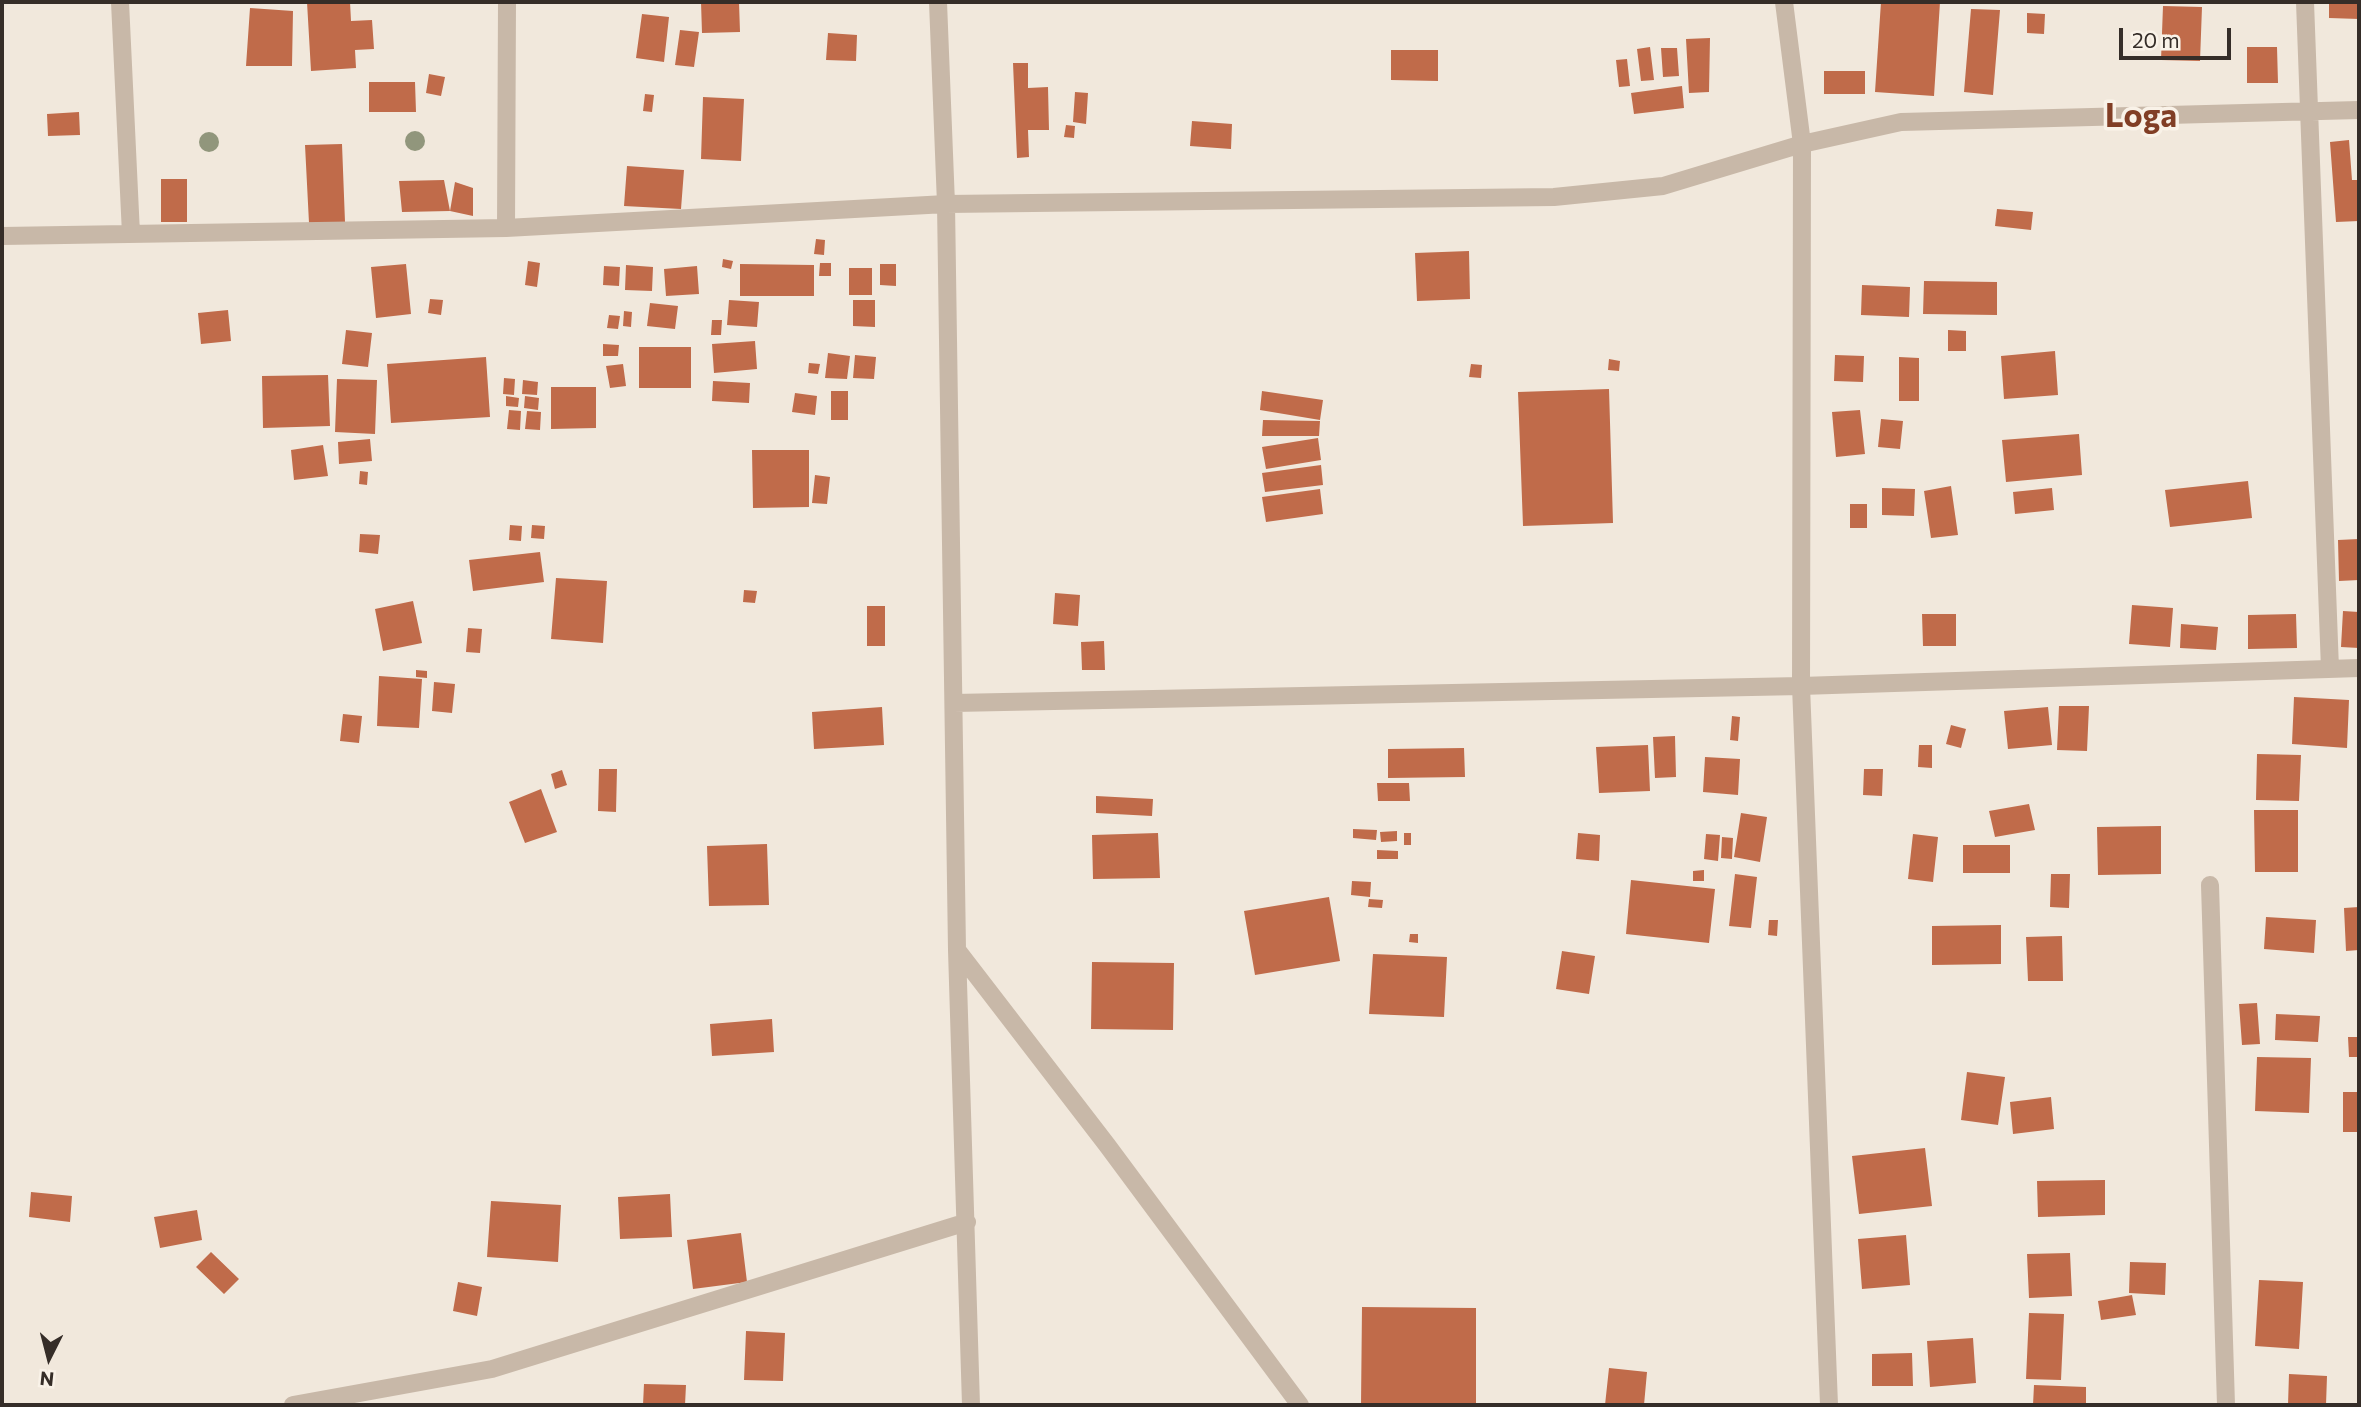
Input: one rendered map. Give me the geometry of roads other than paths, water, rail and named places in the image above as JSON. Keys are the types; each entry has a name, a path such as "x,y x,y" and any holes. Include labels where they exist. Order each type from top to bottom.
{"street":[{"path":"120,2 131,234"},
{"path":"506,228 507,2"},
{"path":"938,2 946,204 957,950 971,1405"},
{"path":"1784,2 1802,144 1801,686 1829,1405"},
{"path":"2305,2 2330,669"},
{"path":"2,236 506,228 946,204 1554,197 1663,186 1802,144 1901,122 2359,110"},
{"path":"954,703 1801,686 2359,668"},
{"path":"2210,885 2226,1405"},
{"path":"957,950 1107,1145 1300,1405"},
{"path":"293,1405 492,1369 967,1222"}],"district":[{"name":"Loga","path":"2141,116"}]}
